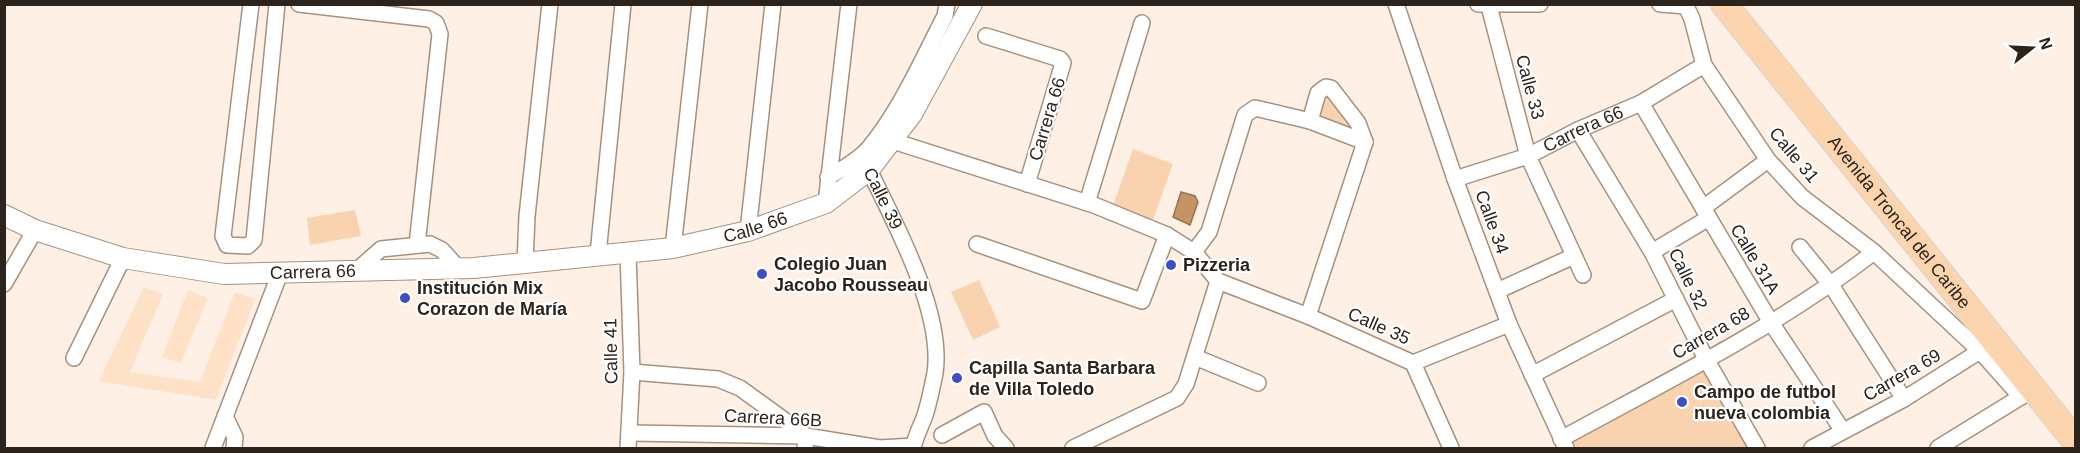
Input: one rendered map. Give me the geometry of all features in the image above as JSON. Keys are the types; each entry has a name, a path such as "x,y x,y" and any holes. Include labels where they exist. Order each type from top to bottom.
{"highway":[{"name":"Avenida Troncal del Caribe","path":"1724,4 1763,51 2027,393 2076,442"}],"street":[{"path":"251,4 223,236 227,244 248,246 254,240 277,4"},
{"path":"299,4 429,19 436,23 440,34 417,245"},
{"path":"525,263 526,216 550,4"},
{"path":"598,254 623,4"},
{"path":"673,248 700,4"},
{"path":"748,231 773,4"},
{"path":"825,203 849,4"},
{"path":"828,177 868,149 883,128 939,27 947,4"},
{"name":"Calle 39","path":"913,447 925,416 935,371 935,345 921,283 869,170 912,114 972,4"},
{"name":"Calle 34","path":"1396,4 1455,179 1509,324 1563,444"},
{"path":"1483,5 1540,4"},
{"path":"1660,4 1686,6"},
{"name":"Calle 33","path":"1483,5 1528,156 1583,275"},
{"name":"Calle 31","path":"1686,6 1692,19 1704,65 1768,160 1802,197 1874,252 2027,393"},
{"path":"1088,203 1142,23"},
{"name":"Carrera 66","path":"986,36 1060,59 1063,63 1027,184"},
{"name":"Carrera 66","path":"1455,179 1528,156 1578,130 1641,103 1704,65"},
{"path":"1308,316 1365,142 1358,123 1331,88 1326,87 1318,93 1310,121"},
{"name":"Calle 31A","path":"1641,103 1770,321 1843,431"},
{"path":"1194,252 1209,232 1245,115 1255,108 1310,121 1365,142"},
{"name":"Calle 32","path":"1578,130 1652,252 1706,359 1757,448"},
{"name":"Carrera 66","path":"893,141 1088,203 1167,235 1194,252 1218,281 1308,316"},
{"path":"1652,252 1705,214 1768,160"},
{"name":"Calle 66","path":"628,254 673,248 748,231 825,203 869,170"},
{"name":"Carrera 66","path":"4,215 35,230 123,258 224,274 459,269 598,254 628,254"},
{"path":"4,284 35,230"},
{"path":"976,244 1142,301 1167,235"},
{"path":"355,272 381,249 417,245 437,246 459,269"},
{"path":"1800,246 1831,285 1904,399"},
{"name":"Carrera 68","path":"1563,444 1831,285 1874,252"},
{"name":"Calle 41","path":"628,254 632,372 629,441"},
{"path":"1497,291 1574,256"},
{"path":"74,358 123,258"},
{"path":"213,448 280,273"},
{"path":"1073,448 1170,403 1183,391 1218,281"},
{"path":"1532,375 1676,299"},
{"name":"Calle 35","path":"1308,316 1413,363 1451,448"},
{"path":"1413,363 1509,324"},
{"name":"Carrera 69","path":"1812,448 1904,399 1980,351"},
{"path":"1195,357 1258,383"},
{"path":"632,372 718,379 740,388 806,442"},
{"path":"1938,448 2027,393"},
{"path":"942,435 984,412 995,436 1006,448"},
{"path":"225,416 235,437 234,448"},
{"name":"Carrera 66B","path":"629,441 806,442 880,448 913,447"}],"shaded area":[{"path":"1329,92 1351,120 1348,127 1318,116"},
{"path":"1133,149 1173,164 1153,220 1113,206"},
{"path":"1181,192 1195,196 1198,202 1190,225 1173,217"},
{"path":"355,210 361,236 310,245 307,218"},
{"path":"979,280 1000,327 973,340 951,292"},
{"path":"144,287 163,294 130,372 200,382 235,292 255,299 216,400 99,381"},
{"path":"188,290 208,298 181,363 162,357"},
{"name":"Campo de futbol nueva colombia","path":"1705,365 1751,448 1575,448 1571,439"}],"place":[{"name":"Pizzeria","path":"1171,265"},
{"name":"Colegio Juan Jacobo Rousseau","path":"762,274"},
{"name":"Institución Mix Corazon de María","path":"405,298"},
{"name":"Capilla Santa Barbara de Villa Toledo","path":"957,378"},
{"name":"Campo de futbol nueva colombia","path":"1682,402"}]}
